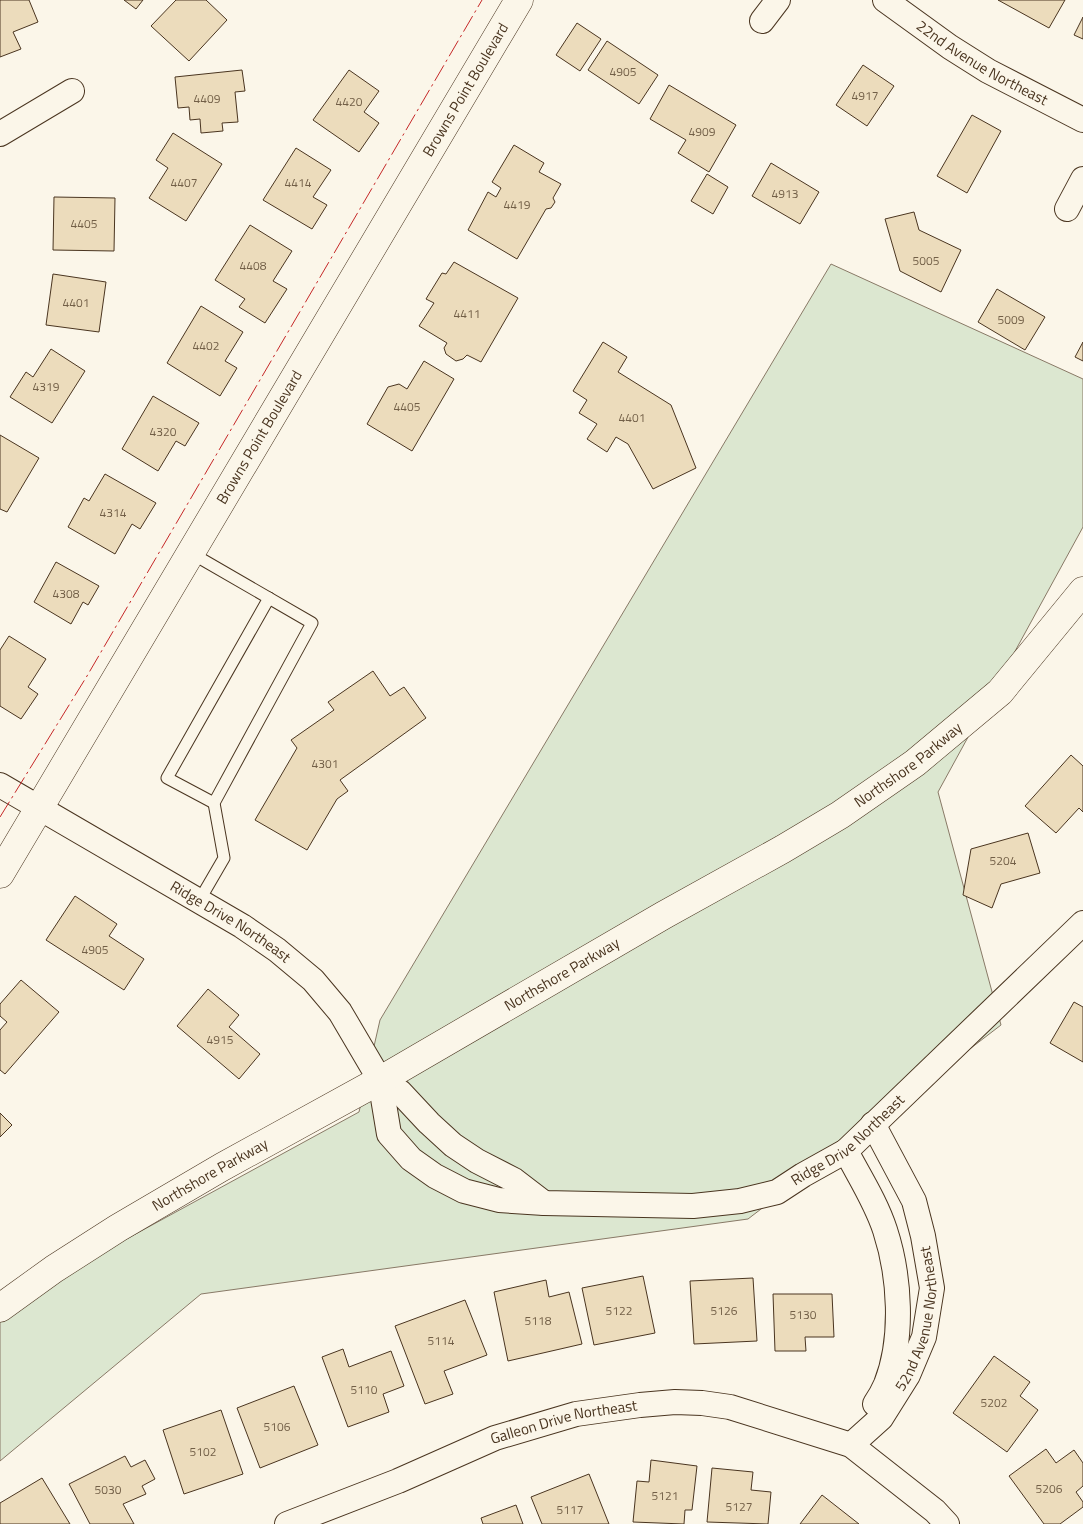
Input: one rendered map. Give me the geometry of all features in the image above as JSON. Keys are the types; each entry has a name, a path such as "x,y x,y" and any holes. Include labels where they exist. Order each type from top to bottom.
{"street":[{"name":"Browns Point Boulevard","path":"0,874 519,0"},
{"path":"762,21 778,0"},
{"name":"22nd Avenue Northeast","path":"885,0 950,47 988,71 1083,120"},
{"path":"0,134 72,91"},
{"path":"1067,209 1083,179"},
{"name":"Northshore Parkway","path":"0,1308 54,1269 118,1228 222,1167 380,1080 840,815 915,763 1000,692 1083,592"},
{"name":"Ridge Drive Northeast","path":"0,785 242,926 277,950 313,980 340,1012 380,1080 389,1134 411,1159 434,1176 464,1191 499,1200 544,1203 693,1206 740,1201 777,1192 803,1174 846,1151 1083,923"},
{"name":"Ridge Drive Northeast","path":"380,1080 400,1092 453,1145 477,1161 514,1180 544,1203"},
{"name":"52nd Avenue Northeast","path":"851,1445 880,1418 908,1375 924,1337 932,1288 923,1236 914,1201 873,1124"},
{"name":"52nd Avenue Northeast","path":"846,1151 884,1229 895,1269 898,1325 894,1356 886,1384 851,1445"},
{"name":"Galleon Drive Northeast","path":"287,1524 398,1481 495,1438 576,1414 631,1406 675,1402 730,1407 851,1445"},
{"path":"851,1445 934,1511 947,1524"}],"lane":[{"path":"191,553 312,623 214,803 224,858 199,901"},
{"path":"214,803 167,778 269,598"}],"green space":[{"path":"831,264 1083,379 1083,527 938,792 1001,1025 748,1219 201,1294 0,1461 0,1308 359,1112 380,1020"}],"building":[{"path":"0,0 29,0 38,22 13,32 21,49 0,57"},
{"path":"124,0 143,0 136,9"},
{"path":"176,0 206,0 227,20 189,61 151,26"},
{"path":"998,0 1065,0 1049,28"},
{"path":"1083,17 1083,39 1074,35"},
{"path":"577,23 601,39 580,71 556,55"},
{"path":"607,41 658,75 639,104 588,70"},
{"path":"863,65 894,86 867,126 836,105"},
{"path":"242,70 245,91 235,92 238,122 222,123 223,131 201,133 200,119 190,120 189,107 178,108 175,77"},
{"path":"349,70 379,91 364,112 379,123 359,152 313,120"},
{"path":"669,85 736,125 709,172 678,153 686,140 650,119"},
{"path":"972,115 1001,131 967,193 937,176"},
{"path":"173,133 222,164 186,221 149,198 168,168 156,160"},
{"path":"514,145 544,163 539,172 561,184 553,198 555,202 551,208 546,209 517,259 468,230 488,192 496,197 501,188 492,182"},
{"path":"296,148 331,170 313,197 327,205 312,229 263,200"},
{"path":"771,163 819,192 800,224 752,196"},
{"path":"707,174 728,187 713,214 691,201"},
{"path":"54,197 115,198 114,251 53,250"},
{"path":"914,212 919,230 961,250 941,292 900,271 885,219"},
{"path":"250,225 292,251 273,281 287,289 265,323 239,307 245,299 215,280"},
{"path":"454,262 518,298 481,362 467,355 463,359 456,361 446,354 444,348 447,343 419,326 434,303 426,299 442,273 446,274"},
{"path":"53,274 106,282 99,332 46,325"},
{"path":"997,289 1045,317 1025,350 978,322"},
{"path":"201,306 243,332 225,361 237,368 220,396 167,363"},
{"path":"603,342 627,357 618,372 671,405 696,468 653,489 628,444 616,437 607,452 587,439 597,424 579,413 587,400 573,391"},
{"path":"1083,342 1083,361 1075,357"},
{"path":"51,349 85,371 52,423 10,397 26,372 33,377"},
{"path":"424,361 454,379 412,451 367,424 388,387 399,384 407,389"},
{"path":"153,396 199,423 185,446 176,441 158,471 122,449"},
{"path":"0,435 39,458 7,512 0,509"},
{"path":"105,474 156,503 140,529 132,524 115,554 68,527 84,498 89,501"},
{"path":"56,562 99,586 88,605 83,602 71,624 34,602"},
{"path":"9,636 46,659 28,687 38,694 21,719 0,706 0,650"},
{"path":"373,671 390,696 404,687 426,718 340,780 348,791 337,799 307,850 255,820 297,748 291,740 334,710 328,702"},
{"path":"1071,755 1083,766 1083,812 1079,808 1056,833 1025,806"},
{"path":"1028,833 1040,873 1001,884 992,908 963,895 971,849"},
{"path":"75,896 117,924 109,936 144,959 124,990 46,940"},
{"path":"21,980 59,1012 5,1074 0,1070 0,1030 7,1022 0,1016 0,1004"},
{"path":"208,989 239,1015 229,1027 260,1054 239,1079 177,1026"},
{"path":"1074,1002 1083,1007 1083,1062 1050,1043"},
{"path":"0,1113 12,1125 0,1137"},
{"path":"643,1276 655,1333 594,1345 582,1288"},
{"path":"753,1278 757,1341 694,1344 690,1281"},
{"path":"546,1280 549,1297 569,1292 582,1344 508,1361 494,1292"},
{"path":"773,1294 832,1294 834,1337 805,1337 806,1351 775,1351"},
{"path":"465,1300 487,1355 444,1371 453,1394 425,1404 395,1326"},
{"path":"343,1349 349,1367 391,1351 404,1386 383,1394 389,1412 348,1427 322,1357"},
{"path":"994,1356 1030,1382 1020,1396 1038,1410 1007,1452 953,1413"},
{"path":"294,1386 318,1445 260,1468 237,1408"},
{"path":"221,1410 243,1474 184,1494 163,1430"},
{"path":"1046,1449 1056,1463 1074,1450 1083,1463 1083,1486 1076,1492 1083,1502 1083,1507 1060,1524 1044,1524 1009,1476"},
{"path":"125,1456 131,1467 145,1460 155,1479 142,1486 146,1494 123,1504 134,1524 90,1524 69,1484"},
{"path":"651,1460 697,1466 692,1510 685,1510 684,1524 633,1522 637,1481 649,1482"},
{"path":"712,1468 753,1472 751,1490 771,1492 768,1524 707,1522"},
{"path":"589,1474 609,1524 542,1524 531,1497"},
{"path":"42,1478 70,1524 0,1524 0,1503"},
{"path":"822,1495 859,1524 800,1524"},
{"path":"516,1505 523,1524 483,1524 481,1518"}],"power":[{"path":"0,817 87,676 482,0"}]}
